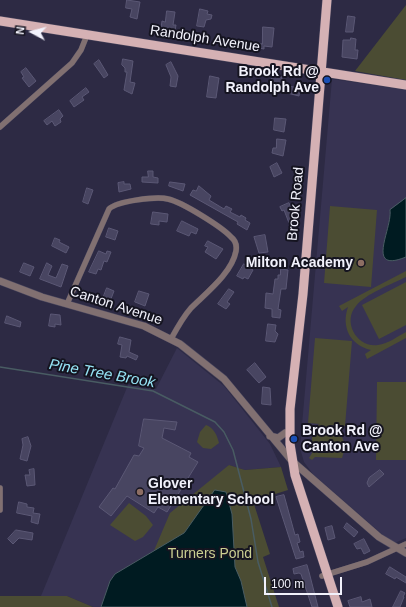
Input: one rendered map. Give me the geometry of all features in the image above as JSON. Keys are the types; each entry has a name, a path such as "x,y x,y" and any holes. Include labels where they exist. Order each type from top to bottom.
{"main road":[{"name":"Brook Road","path":"289,458 285,433 290,410 303,294 327,0"},
{"name":"Randolph Avenue","path":"0,21 406,85"},
{"name":"Brook Road","path":"290,410 289,474 324,576 332,607"},
{"name":"Brook Road","path":"324,576 338,607"}],"street":[{"path":"0,127 72,63 81,50 87,35"},
{"path":"67,304 109,209 117,204 166,198 174,201 229,235 234,240 236,249 232,260 222,276 188,311 171,339"},
{"name":"Canton Avenue","path":"0,281 42,297 138,324 171,339 220,374 289,458 376,534 396,549 406,553"},
{"path":"270,436 278,438 285,433"},
{"path":"0,488 0,510"},
{"path":"324,576 367,562 406,544"}],"shaded area":[{"name":"Milton Academy","path":"332,79 406,90 406,538 397,542 393,542 383,535 313,474 304,462 300,448"},
{"path":"406,198 406,257 393,261 386,259 383,254 383,247 390,218 390,210"},
{"name":"Glover Elementary School","path":"177,348 224,386 270,444 281,467 245,470 229,465 130,607 93,607 67,596 41,596 128,385 156,389"},
{"path":"215,490 226,492 232,514 235,567 241,581 247,607 101,607 110,581 115,574 184,533"}],"green space":[{"path":"406,5 406,80 355,71"},
{"path":"330,206 377,210 371,287 324,283"},
{"path":"406,271 406,277 366,297 352,312 351,326 354,333 358,338 370,345 378,345 389,342 406,332 406,338 367,359 365,354 371,350 358,344 349,334 346,321 348,307 342,311 339,306"},
{"path":"406,282 406,325 379,339 362,305"},
{"path":"315,338 352,341 345,426 329,425 334,428 343,438 344,453 342,458 315,457 312,460 309,458 312,453 312,427 320,424 308,423"},
{"path":"377,382 406,382 406,460 376,460"},
{"path":"206,425 215,432 219,443 211,449 203,448 197,442 200,432"},
{"name":"Turners Pond","path":"229,465 245,470 281,467 288,490 253,501 270,554 263,557 279,607 130,607 170,513"},
{"path":"129,503 146,516 153,525 143,537 135,541 110,525"},
{"path":"0,596 67,596 93,607 0,607"}],"building":[{"path":"127,0 140,2 137,19 130,17 132,9 126,8"},
{"path":"200,9 208,11 207,14 212,15 211,19 206,20 204,27 197,26"},
{"path":"167,11 175,12 173,25 176,25 175,31 161,28 162,21 165,22"},
{"path":"348,16 355,17 353,32 346,32"},
{"path":"263,27 274,28 272,47 264,46 264,49 259,48 259,43 262,44"},
{"path":"351,38 356,39 355,50 358,50 357,59 342,57 343,40 350,40"},
{"path":"123,59 133,61 130,82 135,83 132,94 124,90 127,72 125,72 125,68 122,65"},
{"path":"99,60 108,75 104,78 94,64"},
{"path":"171,62 178,76 176,87 170,86 171,77 166,65"},
{"path":"26,68 36,81 29,87 22,78 24,77 21,72"},
{"path":"272,75 282,77 281,85 300,88 299,96 271,89"},
{"path":"210,76 219,78 216,98 207,97"},
{"path":"86,88 89,92 82,97 84,100 74,107 70,101"},
{"path":"59,110 63,116 60,119 61,122 55,126 52,121 47,125 44,121"},
{"path":"275,118 286,119 284,132 274,130"},
{"path":"277,139 286,140 283,156 272,153 273,148 276,148"},
{"path":"277,163 282,173 274,177 270,167"},
{"path":"148,171 153,171 153,177 158,178 158,183 142,182 142,177 148,177"},
{"path":"124,182 124,184 130,184 131,189 119,192 118,183"},
{"path":"170,182 185,184 183,191 169,186"},
{"path":"199,186 211,196 209,200 224,209 226,206 232,209 230,212 246,218 245,220 250,223 247,230 237,224 238,222 190,195 193,190 196,191"},
{"path":"87,188 93,190 88,204 83,202"},
{"path":"289,203 293,212 290,213 294,221 289,223 284,210 282,211 280,207"},
{"path":"153,212 168,214 167,222 159,221 159,225 151,224"},
{"path":"182,221 198,229 196,234 191,232 189,236 177,231"},
{"path":"109,228 118,231 115,240 106,237"},
{"path":"265,235 268,252 259,253 254,237"},
{"path":"55,238 60,240 59,242 69,247 66,253 52,246"},
{"path":"208,241 223,249 216,259 205,252 208,247 205,246"},
{"path":"99,251 106,254 107,251 111,252 107,262 104,261 101,270 98,269 96,274 89,272"},
{"path":"24,263 34,267 30,276 20,272"},
{"path":"47,263 52,266 48,275 56,278 62,264 68,266 61,287 40,279"},
{"path":"244,264 253,270 248,279 244,277 243,279 237,276"},
{"path":"281,269 288,270 286,289 281,289 278,309 281,310 280,318 272,317 272,309 265,308 266,293 273,294 275,279 278,279"},
{"path":"107,288 114,291 109,304 102,301"},
{"path":"229,289 234,292 227,302 230,304 226,309 218,304"},
{"path":"139,291 149,294 145,306 135,302"},
{"path":"51,314 60,315 61,325 55,324 55,327 49,326"},
{"path":"7,316 21,322 20,327 5,323"},
{"path":"268,324 276,325 275,331 278,334 275,342 266,341"},
{"path":"120,337 131,340 129,352 138,356 136,360 127,356 126,358 120,357 122,345 118,344"},
{"path":"255,363 266,377 259,383 247,370"},
{"path":"263,387 270,388 271,405 262,404"},
{"path":"144,419 177,422 175,430 164,428 162,438 191,453 189,457 198,462 167,512 158,507 154,513 127,496 111,516 99,507 113,488 115,489 134,455 139,456 144,448 139,446"},
{"path":"28,437 31,446 27,461 20,459 23,445 22,439"},
{"path":"34,469 35,485 27,486 25,475 30,475 29,470"},
{"path":"380,470 384,474 369,487 367,483 369,478"},
{"path":"284,495 295,535 298,534 300,542 297,543 300,552 303,551 304,557 296,559 276,497"},
{"path":"19,502 27,504 27,507 34,508 33,513 40,514 38,524 31,522 32,516 17,513"},
{"path":"347,523 358,532 354,537 344,528"},
{"path":"332,526 335,538 328,540 325,528"},
{"path":"16,530 33,533 32,540 19,538 13,544 8,539"},
{"path":"364,539 370,551 364,554 361,548 357,549 354,544"},
{"path":"307,565 318,607 312,607 301,574 294,574 293,569"},
{"path":"390,567 406,577 406,583 396,577 395,579 386,574"},
{"path":"401,591 405,593 400,607 393,607"},
{"path":"361,597 362,602 370,599 372,607 350,607 348,601"}],"waterway":[{"name":"Pine Tree Brook","path":"0,367 153,391 215,422 224,432 233,450 251,519 258,562 272,607"}],"place":[{"name":"Brook Rd @ Randolph Ave","path":"327,80"},
{"name":"Milton Academy","path":"361,263"},
{"name":"Brook Rd @ Canton Ave","path":"294,439"},
{"name":"Glover Elementary School","path":"140,492"}]}
